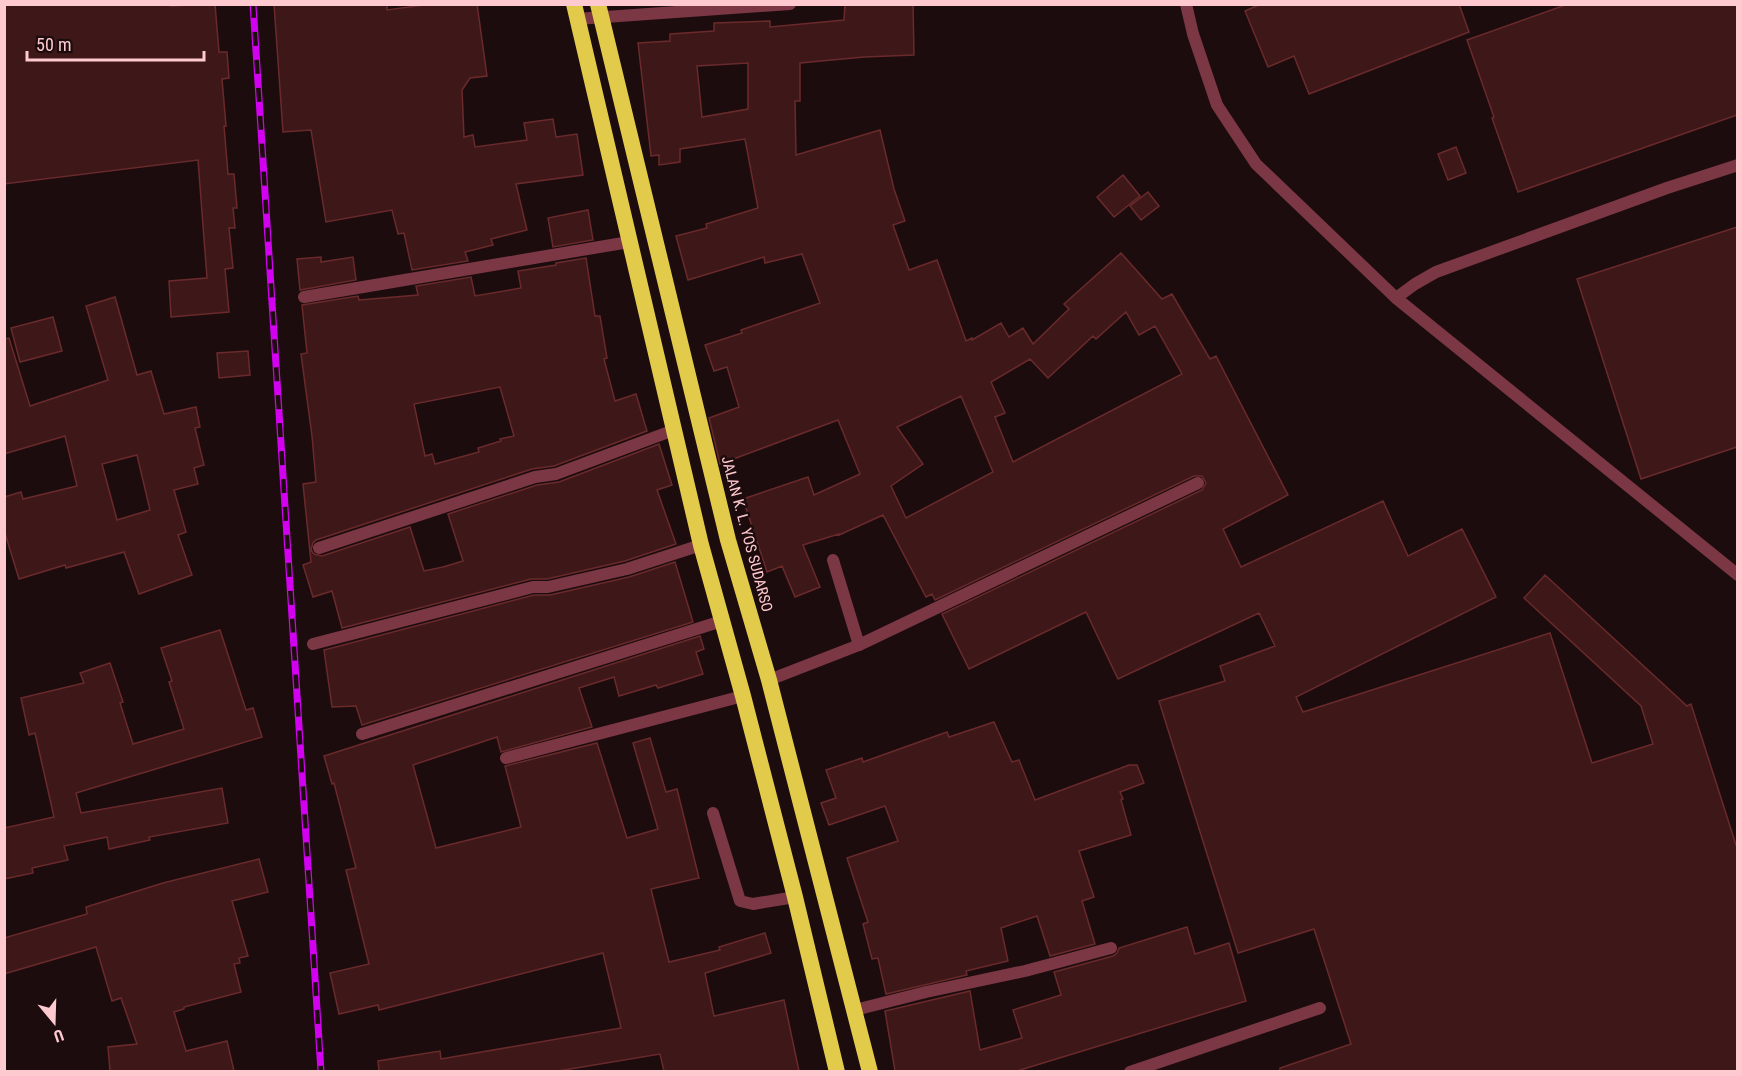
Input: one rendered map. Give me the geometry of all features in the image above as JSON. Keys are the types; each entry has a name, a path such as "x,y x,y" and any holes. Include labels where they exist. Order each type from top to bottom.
{"highway":[{"name":"JALAN K. L. YOS SUDARSO","path":"599,11 728,540 769,680 870,1071"},
{"path":"576,12 701,545 795,897 837,1071"}],"street":[{"path":"576,12 790,4"},
{"path":"1185,4 1217,105 1256,164 1396,298 1737,575"},
{"path":"1396,298 1436,272 1737,165"},
{"path":"304,297 629,242"},
{"path":"319,548 536,477 556,474 674,430"},
{"path":"769,680 859,645 1198,483"},
{"path":"313,644 533,586 548,587 627,569 701,545"},
{"path":"833,560 859,645"},
{"path":"362,734 722,621"},
{"path":"506,758 743,696"},
{"path":"713,813 740,901 753,904 795,897"},
{"path":"855,1010 1025,971 1111,948"},
{"path":"1130,1071 1320,1008"}],"building":[{"path":"4,4 171,4 171,6 215,4 219,52 227,52 229,78 222,79 226,126 224,126 228,174 234,174 237,208 233,208 235,228 229,228 233,268 225,269 229,312 171,317 169,281 207,278 198,160 4,184"},
{"path":"274,4 387,4 387,10 431,4 477,4 487,76 470,78 462,90 464,137 473,135 475,147 527,140 524,123 553,119 556,137 577,134 583,175 516,184 527,230 491,239 493,245 465,252 468,261 412,270 404,233 398,234 392,210 326,222 311,130 283,132"},
{"path":"845,4 913,4 914,55 800,63 800,101 795,101 796,155 880,130 894,189 905,221 893,225 909,270 937,260 966,341 972,338 972,340 1001,323 1009,337 1023,328 1033,344 1069,309 1064,304 1121,253 1162,299 1172,294 1210,359 1216,356 1288,495 1223,529 1241,567 1383,501 1408,556 1462,529 1496,597 1296,697 1303,712 1550,633 1592,763 1653,744 1641,706 1524,598 1545,575 1687,706 1691,704 1737,848 1737,1071 1280,1071 1280,1068 1351,1044 1314,929 1238,953 1159,701 1225,681 1220,666 1275,646 1259,613 1118,679 1086,612 969,669 942,614 1202,490 1206,483 1202,476 1194,476 935,600 932,594 926,597 883,515 839,535 803,545 820,587 795,597 782,566 767,572 743,499 808,477 814,495 860,474 838,420 720,464 709,418 739,407 727,367 714,371 705,345 820,303 802,254 765,263 764,257 688,280 676,236 707,228 706,224 758,208 745,139 680,149 680,162 659,165 659,155 651,156 638,43 670,41 670,34 714,31 714,23 770,21 770,27 844,20","holes":["748,63 748,109 702,117 697,66","1126,312 1139,335 1155,326 1182,374 1013,462 995,417 1005,413 991,382 1030,359 1048,378 1093,336 1096,339","961,396 993,472 906,518 891,486 923,464 897,427"]},
{"path":"1261,4 1459,4 1469,32 1309,94 1294,56 1268,67 1245,11"},
{"path":"1568,4 1737,4 1737,115 1518,192 1467,40"},
{"path":"1456,147 1466,173 1448,180 1438,154"},
{"path":"1123,175 1140,196 1114,217 1097,197"},
{"path":"1148,192 1159,206 1141,220 1130,206"},
{"path":"588,210 593,240 553,247 548,218"},
{"path":"1737,227 1737,447 1641,479 1577,279"},
{"path":"321,257 321,262 353,257 356,280 300,290 297,259"},
{"path":"586,258 595,316 600,316 607,358 604,359 615,401 636,394 647,431 554,466 532,469 316,540 311,550 314,554 322,556 410,527 424,571 463,561 448,514 537,485 559,482 659,444 672,485 657,490 676,544 625,561 547,579 531,579 342,628 332,591 313,597 303,565 311,562 303,484 316,482 301,354 307,353 302,305 358,296 359,300 418,295 416,286 471,277 475,296 521,288 518,271 556,265 556,263","holes":["500,387 514,436 478,448 479,452 435,464 432,454 425,456 414,404"]},
{"path":"115,297 137,375 151,371 164,414 196,407 200,427 195,428 204,465 194,468 198,484 174,490 186,532 178,535 192,575 139,594 124,552 66,568 65,565 19,579 4,530 4,497 21,492 23,499 77,486 65,436 4,454 4,339 9,338 30,406 108,380 86,306","holes":["137,455 150,510 117,520 102,464"]},
{"path":"53,317 62,351 20,362 11,328"},
{"path":"248,351 250,375 219,378 217,353"},
{"path":"675,562 693,622 362,725 356,706 332,707 324,650 534,595 550,595 629,577"},
{"path":"220,630 246,710 253,708 262,737 76,793 81,813 222,788 228,823 149,837 150,840 109,849 107,837 64,846 68,860 32,868 33,873 4,879 4,828 54,817 35,733 29,735 21,698 84,683 80,673 110,663 123,702 120,703 133,744 184,729 161,648"},
{"path":"700,636 704,649 696,652 703,674 658,688 656,685 619,696 614,677 579,688 592,727 501,752 497,737 413,765 436,848 521,827 505,766 597,743 627,838 658,829 633,743 650,738 666,792 677,789 699,878 651,889 669,962 720,950 719,947 765,933 771,953 705,973 714,1016 784,1000 799,1071 664,1071 660,1054 558,1071 379,1071 378,1061 440,1051 441,1059 621,1028 603,953 379,1010 378,1005 339,1014 330,973 369,964 346,870 356,868 334,783 332,784 324,756"},
{"path":"994,722 1012,762 1019,760 1035,800 1129,765 1137,765 1144,783 1120,792 1131,835 1079,851 1094,897 1082,901 1095,944 1050,956 1037,916 1001,928 1008,961 966,971 967,975 886,994 878,958 872,959 863,924 868,922 847,858 898,841 885,806 829,825 821,803 836,798 826,770 862,758 863,762 947,732 949,737"},
{"path":"259,859 268,892 232,901 248,956 239,958 240,963 234,964 241,992 184,1007 174,1012 186,1051 227,1041 234,1071 110,1071 108,1047 137,1044 121,998 112,1001 96,947 4,974 4,938 87,914 86,907 163,883"},
{"path":"1187,927 1195,954 1229,943 1246,1001 1017,1071 895,1071 885,1011 970,991 980,1050 1022,1038 1013,1010 1061,995 1054,972 1113,956 1119,948"}],"railway":[{"path":"253,4 321,1072"}]}
